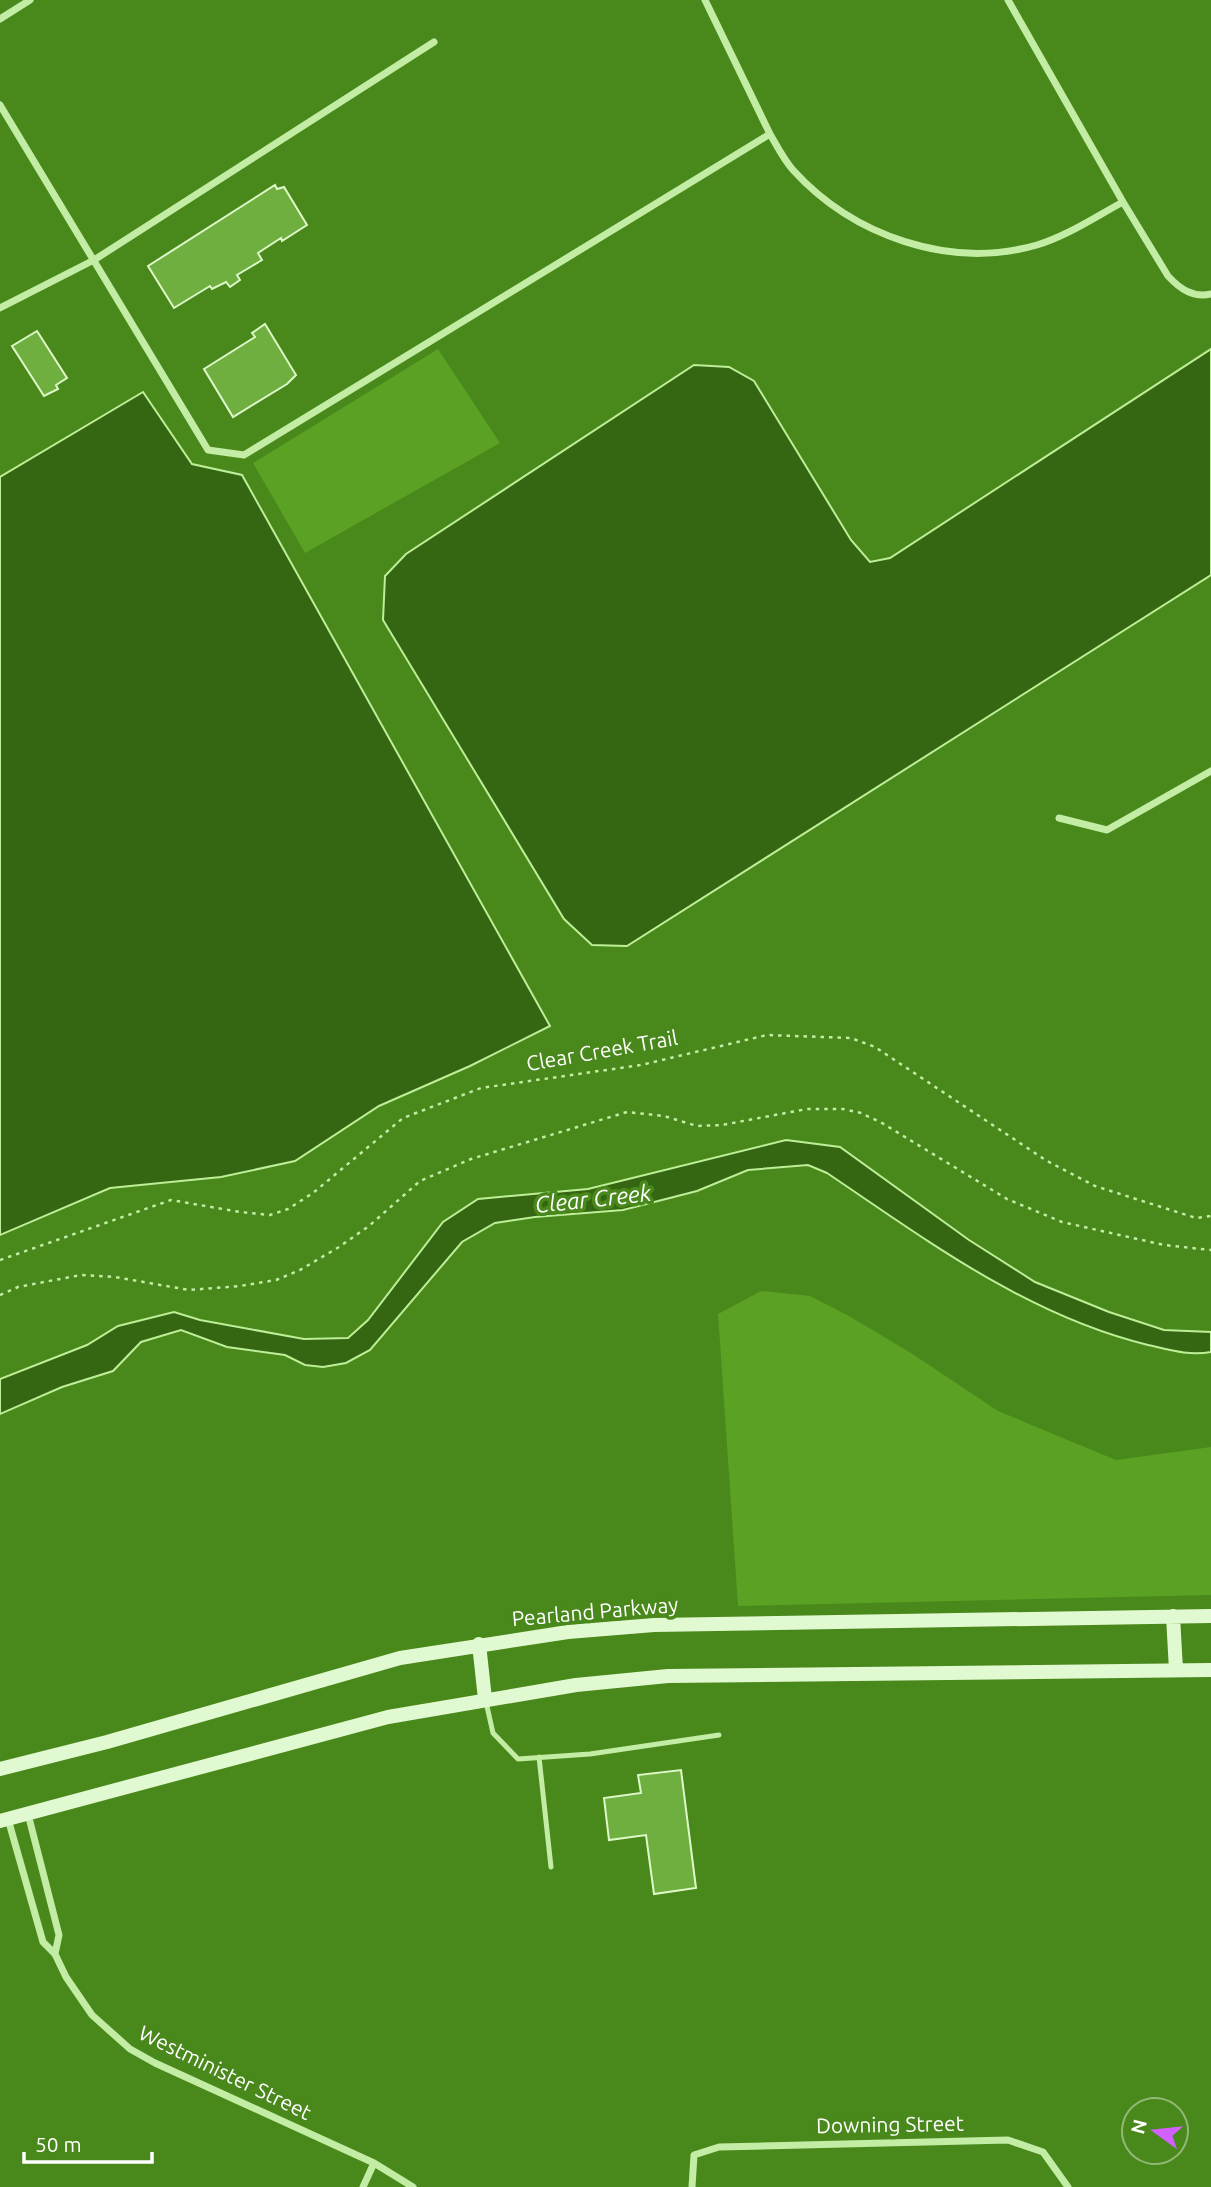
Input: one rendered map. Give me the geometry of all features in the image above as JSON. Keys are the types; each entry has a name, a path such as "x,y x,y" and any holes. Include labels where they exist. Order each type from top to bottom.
{"main road":[{"path":"1173,1616 1177,1670"},
{"name":"Pearland Parkway","path":"0,1769 400,1658 568,1632 654,1625 1211,1616"},
{"path":"479,1644 485,1699"},
{"path":"4,1820 388,1717 576,1685 668,1676 1211,1670"}],"street":[{"path":"0,19 30,0"},
{"path":"705,0 769,134 791,168 812,189 848,217 885,235 928,249 971,253 1004,252 1037,245 1060,236 1123,202"},
{"path":"1008,0 1168,276 1177,285 1195,295 1211,294"},
{"path":"0,308 94,260 434,42"},
{"path":"0,105 208,450 244,455 769,134"},
{"path":"1059,818 1107,830 1211,772"},
{"name":"Westminister Street","path":"28,1814 59,1935 55,1954"},
{"name":"Westminister Street","path":"4,1820 43,1942 55,1954 66,1978 92,2015 130,2049 155,2063 374,2163 413,2187"},
{"name":"Downing Street","path":"692,2187 694,2155 719,2147 1009,2140 1043,2152 1068,2187"},
{"path":"363,2187 374,2163"}],"lane":[{"path":"485,1699 493,1733 519,1759 590,1754 719,1735"},
{"path":"539,1758 551,1867"}],"path":[{"name":"Clear Creek Trail","path":"0,1259 171,1200 270,1215 288,1209 313,1193 403,1118 481,1088 641,1065 768,1034 851,1038 874,1047 1047,1161 1095,1186 1196,1218 1211,1216"},
{"path":"0,1295 18,1287 81,1275 115,1277 189,1290 227,1288 276,1280 300,1270 339,1247 369,1226 420,1181 471,1159 627,1112 664,1116 697,1126 722,1125 807,1109 843,1109 860,1113 882,1123 1007,1199 1062,1222 1164,1245 1211,1250"}],"shaded area":[{"path":"438,349 500,443 305,553 253,463"},
{"path":"761,1291 810,1296 911,1353 998,1411 1116,1460 1211,1447 1211,1595 738,1606 718,1314"}],"water":[{"path":"1211,349 1211,575 627,946 592,945 564,919 383,620 385,576 406,554 694,365 729,367 754,381 851,540 870,562 890,558"},
{"path":"143,392 192,464 242,475 550,1026 470,1066 379,1106 295,1161 221,1177 110,1188 0,1235 0,477"},
{"name":"Clear Creek","path":"786,1140 840,1147 969,1240 1035,1282 1109,1312 1164,1330 1211,1332 1211,1352 1187,1353 1148,1345 1104,1332 1020,1296 941,1250 827,1173 808,1165 748,1170 697,1191 623,1210 495,1223 462,1242 370,1350 346,1363 323,1367 305,1365 285,1355 227,1347 181,1330 141,1342 113,1371 62,1387 0,1414 0,1379 87,1345 118,1326 174,1312 200,1320 304,1339 348,1338 368,1320 443,1222 478,1199 588,1189"}],"building":[{"path":"275,185 277,189 284,187 307,225 258,253 262,260 237,275 240,280 230,287 226,282 212,289 210,286 174,308 148,266"},
{"path":"265,324 296,375 287,384 233,417 204,369 255,337 252,333"},
{"path":"37,331 67,378 56,385 58,389 44,396 12,346"},
{"path":"681,1770 696,1888 654,1894 646,1835 609,1840 604,1798 641,1793 638,1775"}]}
